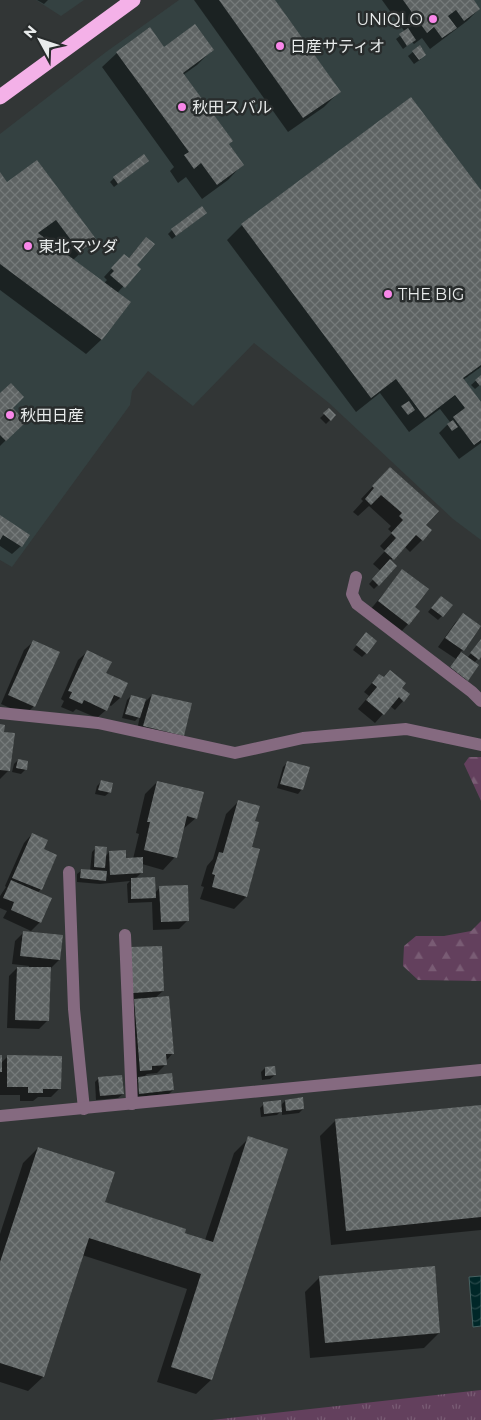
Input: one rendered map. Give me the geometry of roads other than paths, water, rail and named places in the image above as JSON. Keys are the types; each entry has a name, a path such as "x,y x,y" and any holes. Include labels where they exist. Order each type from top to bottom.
{"highway":[{"path":"0,97 133,0"}],"street":[{"path":"356,577 352,594 357,604 472,692 481,701"},
{"path":"0,713 98,722 235,753 303,738 406,729 481,745"},
{"path":"69,872 74,1009 84,1108"},
{"path":"125,936 132,1104"},
{"path":"0,1116 481,1070"}],"water":[{"path":"481,1276 481,1326 473,1327 469,1277"}],"place":[{"name":"UNIQLO","path":"433,19"},
{"name":"日産サティオ","path":"280,46"},
{"name":"秋田スバル","path":"182,107"},
{"name":"東北マツダ","path":"28,246"},
{"name":"THE BIG","path":"388,294"},
{"name":"秋田日産","path":"10,415"}]}
